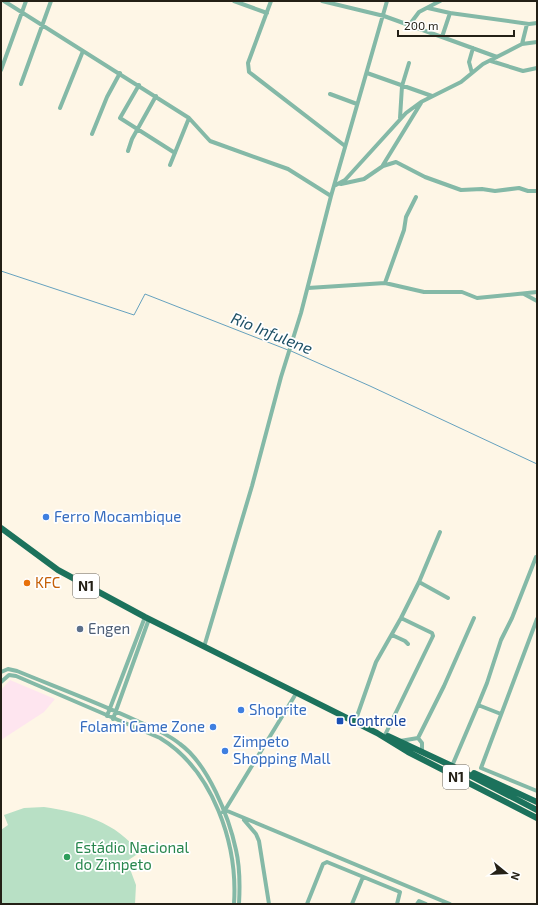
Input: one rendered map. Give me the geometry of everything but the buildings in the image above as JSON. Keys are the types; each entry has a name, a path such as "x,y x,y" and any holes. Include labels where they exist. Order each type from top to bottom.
{"highway":[{"name":"N1","path":"1,528 58,570 147,618 377,733 408,752 537,818"},
{"name":"N1","path":"377,733 400,741 452,766 537,810"},
{"path":"452,766 464,769 537,802"}],"street":[{"path":"4,1 189,118 210,141 288,169 331,196"},
{"path":"1,70 26,1"},
{"path":"21,84 51,1"},
{"path":"234,1 267,13"},
{"path":"271,1 248,63 249,72 345,146"},
{"path":"322,1 410,24 497,57"},
{"path":"204,647 252,486 308,288 331,196 384,16 387,1"},
{"path":"410,24 419,12 431,4 440,1"},
{"path":"431,4 450,13 527,24 537,23"},
{"path":"442,37 450,13"},
{"path":"522,44 527,24"},
{"path":"341,184 400,118 421,102 461,82 483,64 522,44 537,42"},
{"path":"472,73 469,62 473,48"},
{"path":"60,108 83,51"},
{"path":"491,61 523,71 537,68"},
{"path":"400,118 402,86 409,63"},
{"path":"92,134 107,97 120,73"},
{"path":"367,73 432,96"},
{"path":"139,86 120,117 122,121 175,154"},
{"path":"330,94 357,104"},
{"path":"128,151 137,129 156,96"},
{"path":"383,166 421,102"},
{"path":"170,165 189,118"},
{"path":"391,153 396,162 425,177 461,190 482,189 494,191 519,188 528,191 537,191"},
{"path":"334,186 364,179 383,166 396,162"},
{"path":"385,283 404,230 406,217 416,197"},
{"path":"308,288 385,283 424,292 462,292 477,298 537,292"},
{"path":"524,294 537,301"},
{"path":"355,722 376,662 392,635 419,582 440,532"},
{"path":"452,766 487,683 500,640 512,618 536,557"},
{"path":"419,582 448,598"},
{"path":"107,716 147,618"},
{"path":"113,719 147,618"},
{"path":"385,735 433,636 432,633 401,618"},
{"path":"418,738 444,686 474,618"},
{"path":"478,776 537,619"},
{"path":"392,635 408,644"},
{"path":"1,672 8,669 13,669 115,711 182,744 211,784 224,811 236,851 239,875 239,904"},
{"path":"1,682 5,677 12,675 160,738 174,747 185,757 208,790 218,812 230,848 234,904"},
{"path":"224,811 297,692"},
{"path":"478,705 501,714"},
{"path":"400,741 418,738"},
{"path":"418,738 422,743 422,752"},
{"path":"481,768 537,791"},
{"path":"224,811 450,904"},
{"path":"243,819 256,834 259,841 269,904"},
{"path":"307,904 325,862 400,892 397,904"},
{"path":"352,904 363,877"},
{"path":"417,904 421,901 426,904"}],"shaded area":[{"path":"10,680 55,699 44,712 1,740 1,690"}],"green space":[{"name":"Estádio Nacional do Zimpeto","path":"44,807 71,812 97,820 120,833 130,842 139,853 127,861 136,885 135,904 1,904 1,830 8,825 4,815 24,808"}],"waterway":[{"name":"Rio Infulene","path":"1,271 134,315 145,294 288,350"},
{"name":"Rio Infulene","path":"291,351 537,464"}],"place":[{"name":"Ferro Mocambique","path":"46,517"},
{"name":"KFC","path":"27,583"},
{"name":"Engen","path":"80,629"},
{"name":"Shoprite","path":"241,710"},
{"name":"Controle","path":"340,721"},
{"name":"Folami Game Zone","path":"213,727"},
{"name":"Zimpeto Shopping Mall","path":"225,751"},
{"name":"Estádio Nacional do Zimpeto","path":"67,857"}]}
